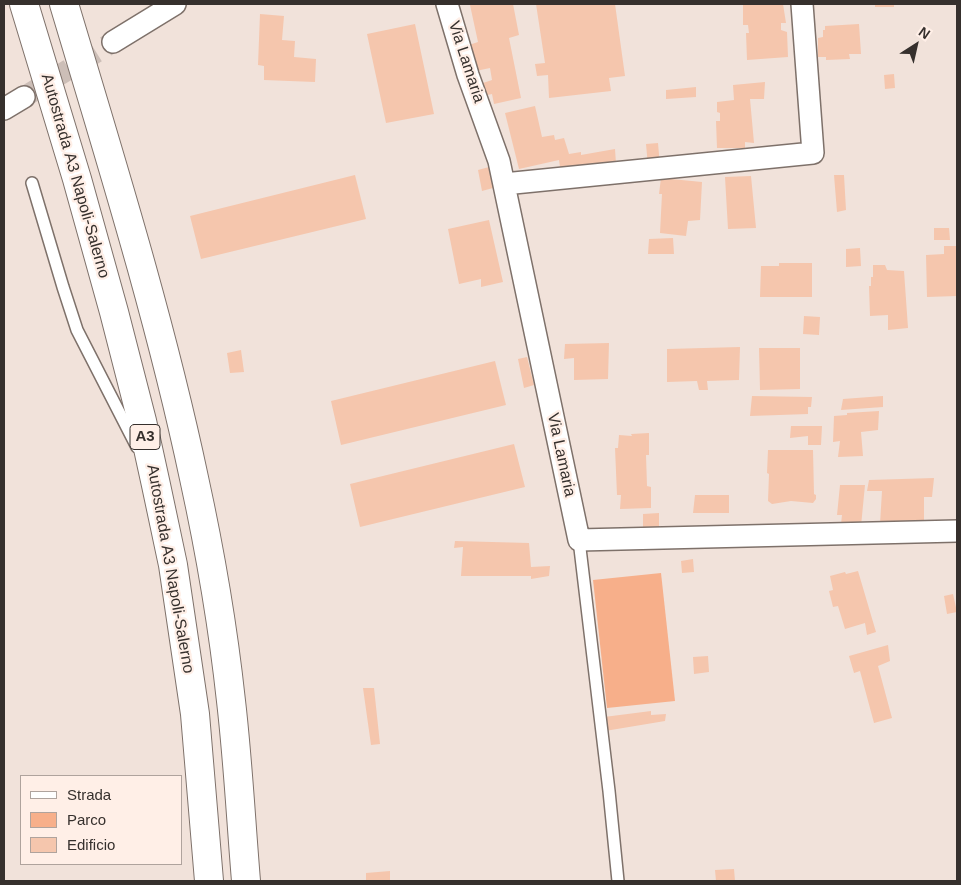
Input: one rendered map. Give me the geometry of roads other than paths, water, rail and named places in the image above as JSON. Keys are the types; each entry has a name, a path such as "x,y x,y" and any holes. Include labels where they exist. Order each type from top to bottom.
{"highway":[{"name":"Autostrada A3 Napoli-Salerno","path":"24,4 77,179 114,312 142,421 173,565 195,714 209,881"},
{"name":"A3","path":"67,11 154,309 195,480 221,623 231,702 246,881"}],"street":[{"path":"113,42 174,4"},
{"name":"Via Lamaria","path":"447,4 468,74 499,160 579,540"},
{"path":"504,184 813,153 802,4"},
{"path":"4,109 24,96"},
{"path":"579,540 957,531"}],"lane":[{"path":"32,183 77,330 156,485"},
{"path":"579,540 618,881"}],"tunnel":[{"path":"24,97 113,42"}]}
